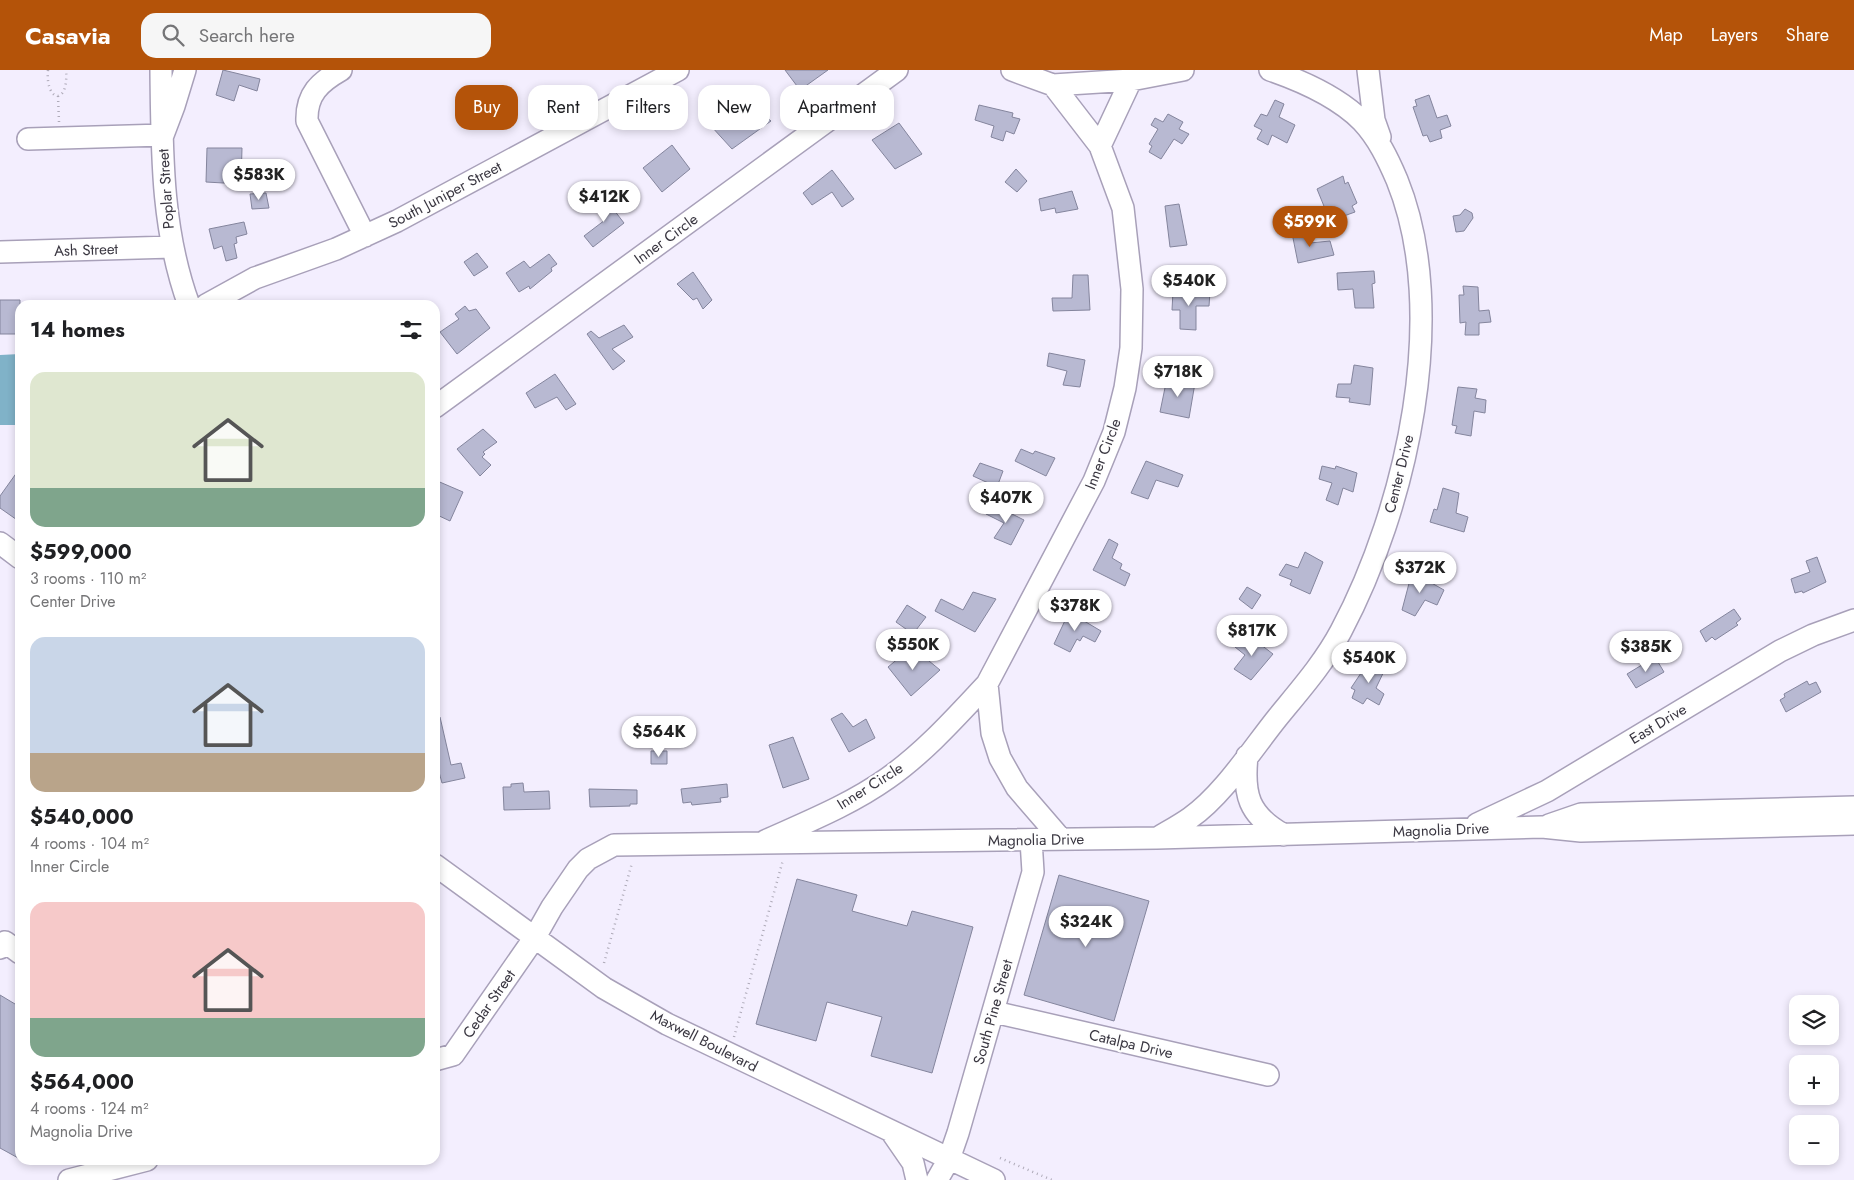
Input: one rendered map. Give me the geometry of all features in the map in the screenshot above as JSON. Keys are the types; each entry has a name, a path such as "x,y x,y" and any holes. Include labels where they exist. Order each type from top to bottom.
{"street":[{"name":"Poplar Street","path":"161,70 166,207 172,247 188,300"},
{"path":"28,139 163,135 185,70"},
{"path":"341,70 316,88 307,109 307,121 366,236"},
{"name":"South Juniper Street","path":"215,300 255,278 366,236 678,70"},
{"name":"Inner Circle","path":"444,395 897,70"},
{"path":"1012,70 1053,85 1131,80 1182,70"},
{"name":"Center Drive","path":"1270,70 1321,92 1354,115 1369,130 1387,156"},
{"name":"Center Drive","path":"1157,838 1192,817 1230,779 1316,670 1340,634 1378,549 1399,485 1411,427 1418,366 1420,304 1410,220 1404,198 1374,120 1368,70"},
{"path":"1100,146 1131,80"},
{"name":"Inner Circle","path":"758,844 847,803 887,779 930,744 987,684 1094,481 1114,432 1125,388 1132,324 1130,257 1123,208 1100,146 1053,85"},
{"name":"Ash Street","path":"0,252 172,247"},
{"path":"0,543 15,554"},
{"name":"East Drive","path":"1463,830 1504,813 1547,791 1780,651 1813,635 1854,620"},
{"path":"987,684 992,733 1000,758 1017,788 1061,839"},
{"path":"1247,756 1245,779 1251,805 1268,826 1284,834"},
{"name":"Magnolia Drive","path":"1753,818 1854,807"},
{"name":"Magnolia Drive","path":"554,903 578,869 588,859 614,846 1157,838 1463,830 1542,827 1582,814 1753,818 1854,824"},
{"name":"South Pine Street","path":"937,1180 949,1159 994,1012 1033,872 1031,840"},
{"path":"440,855 446,860 464,886"},
{"name":"Maxwell Boulevard","path":"440,869 604,988 667,1024 994,1180"},
{"name":"Cedar Street","path":"440,1059 453,1055 535,937 554,903"},
{"name":"Catalpa Drive","path":"994,1012 1268,1075"},
{"path":"892,1132 913,1163 917,1180"},
{"path":"69,1180 128,1165"}],"path":[{"path":"48,70 48,89 51,93 58,96 62,95 67,88 66,70"},
{"path":"58,96 60,138"},
{"path":"734,1036 783,859"},
{"path":"604,963 632,862"},
{"path":"1000,1158 1052,1180"}],"water":[{"path":"15,354 15,425 0,425 0,355"}],"building":[{"path":"223,70 260,79 257,91 239,85 234,101 216,95"},
{"path":"785,70 828,70 807,85 796,85"},
{"path":"1429,95 1437,118 1447,115 1451,126 1440,130 1442,138 1430,142 1427,135 1423,136 1413,107 1417,106 1415,100"},
{"path":"1275,100 1284,104 1279,117 1295,125 1287,143 1272,135 1268,145 1257,139 1262,130 1254,126 1261,114 1267,116"},
{"path":"979,105 1013,113 1012,117 1020,119 1014,134 1006,131 1003,141 991,137 994,126 975,120"},
{"path":"1168,114 1183,122 1179,129 1189,134 1182,144 1174,139 1161,159 1149,152 1152,146 1149,144 1158,129 1151,125 1155,118 1163,122"},
{"path":"899,123 922,154 895,169 872,140 888,130 894,130 894,126"},
{"path":"715,130 758,130 732,149"},
{"path":"672,145 690,169 662,192 643,168"},
{"path":"207,148 242,148 241,184 206,182"},
{"path":"1016,169 1027,181 1017,192 1005,182"},
{"path":"832,170 854,199 842,207 832,192 812,205 803,193"},
{"path":"1343,176 1345,184 1348,182 1357,203 1352,206 1355,212 1330,221 1317,189"},
{"path":"1072,191 1078,209 1056,213 1055,208 1041,211 1039,199"},
{"path":"266,193 269,208 252,209 250,194"},
{"path":"604,197 624,223 593,247 584,236 605,220 594,205"},
{"path":"1179,204 1187,245 1170,247 1165,206"},
{"path":"1465,209 1472,213 1473,218 1464,231 1456,232 1453,216 1460,215"},
{"path":"244,222 247,234 236,237 237,243 234,244 237,258 226,261 222,246 214,249 209,229"},
{"path":"1305,231 1310,243 1330,241 1334,255 1298,263 1292,233"},
{"path":"477,253 488,267 474,276 464,262"},
{"path":"549,254 557,264 551,268 552,271 530,289 529,286 519,292 506,273 524,261 530,268"},
{"path":"1374,271 1375,283 1372,284 1374,308 1355,308 1353,289 1338,290 1337,273"},
{"path":"693,272 712,300 703,309 697,298 693,300 677,284"},
{"path":"1073,275 1088,275 1090,310 1053,311 1052,298 1072,298"},
{"path":"1463,286 1478,287 1479,311 1489,310 1491,322 1479,323 1479,335 1465,335 1466,322 1460,323 1459,295 1464,295"},
{"path":"1173,291 1210,292 1209,306 1196,306 1196,330 1180,329 1180,310 1172,310"},
{"path":"0,300 15,300 15,334 0,334"},
{"path":"465,306 469,311 476,309 490,328 457,354 440,332 459,319 455,314"},
{"path":"624,325 633,337 612,349 625,361 613,370 587,334 591,331 599,338"},
{"path":"1049,353 1085,360 1080,387 1063,385 1067,371 1047,366"},
{"path":"1354,365 1373,368 1370,405 1349,402 1350,398 1336,397 1338,384 1351,384"},
{"path":"555,374 576,404 566,410 557,397 535,408 526,393"},
{"path":"1167,378 1195,383 1189,418 1160,412"},
{"path":"1458,387 1477,389 1475,398 1486,400 1485,413 1474,411 1471,436 1455,433 1457,426 1452,425"},
{"path":"483,429 497,442 483,452 485,454 482,457 491,465 480,476 457,449"},
{"path":"1021,449 1033,454 1035,451 1055,458 1046,476 1015,461"},
{"path":"1146,461 1183,475 1178,487 1156,480 1148,499 1131,493"},
{"path":"980,463 1003,471 997,487 973,476"},
{"path":"1322,466 1335,469 1336,466 1357,473 1353,492 1343,488 1338,505 1326,500 1332,483 1319,479"},
{"path":"15,475 15,518 0,508 0,496"},
{"path":"440,482 463,492 450,521 440,516"},
{"path":"1443,488 1459,493 1456,513 1468,517 1464,532 1430,522 1434,509 1437,510"},
{"path":"992,504 1024,520 1011,545 994,538 1004,523 986,514"},
{"path":"1109,539 1118,544 1112,558 1122,564 1120,569 1130,574 1125,586 1093,570"},
{"path":"1305,552 1323,562 1310,594 1290,585 1292,580 1279,575 1286,564 1298,568"},
{"path":"1817,557 1826,582 1803,593 1802,591 1795,593 1791,579 1810,572 1806,561"},
{"path":"1412,572 1444,590 1437,605 1425,600 1415,616 1402,610"},
{"path":"1247,587 1261,595 1252,609 1239,599"},
{"path":"973,592 996,599 975,632 935,611 941,599 963,610"},
{"path":"907,605 926,617 913,634 896,622"},
{"path":"1734,609 1741,619 1736,623 1738,625 1715,640 1712,637 1706,642 1700,631"},
{"path":"1069,612 1101,631 1095,642 1083,636 1080,641 1077,639 1070,652 1054,644"},
{"path":"1243,635 1254,643 1256,641 1273,654 1251,680 1234,669 1245,655 1235,647"},
{"path":"912,647 940,670 911,696 888,667"},
{"path":"1655,657 1664,672 1636,688 1627,674"},
{"path":"1375,660 1386,667 1376,688 1384,694 1379,705 1367,698 1363,704 1352,698 1355,690 1351,688 1367,664 1371,666"},
{"path":"1807,681 1809,685 1816,682 1821,692 1786,712 1780,700 1785,697 1784,694"},
{"path":"842,713 853,727 866,719 875,738 849,752 831,719"},
{"path":"440,717 451,765 461,763 465,778 442,783 440,776"},
{"path":"793,737 809,779 783,788 769,745"},
{"path":"651,751 667,751 667,764 651,764"},
{"path":"523,783 524,792 549,791 550,809 504,810 503,787 511,787 511,784"},
{"path":"727,784 728,797 720,798 721,802 692,805 691,802 683,803 681,789"},
{"path":"589,789 637,790 637,804 630,804 630,806 590,807"},
{"path":"1059,875 1149,901 1114,1021 1024,995"},
{"path":"797,879 857,895 852,911 870,916 907,926 912,911 973,927 932,1073 871,1056 882,1017 827,1002 816,1041 756,1024"},
{"path":"0,995 15,1004 15,1156 0,1148"}]}
